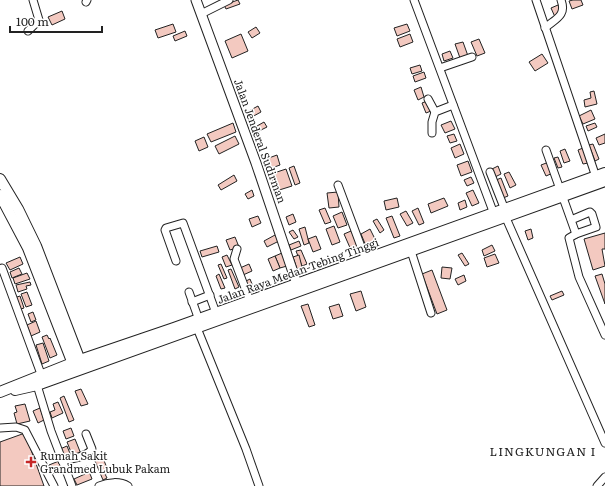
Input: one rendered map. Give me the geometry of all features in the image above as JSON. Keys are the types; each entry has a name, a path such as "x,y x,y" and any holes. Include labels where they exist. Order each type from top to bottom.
{"highway":[{"name":"Jalan Raya Medan-Tebing Tinggi","path":"0,393 37,385 78,366 99,354 198,324 216,313 250,301 298,288 366,260 426,242 602,177"},
{"path":"0,179 18,209 36,246 78,366"},
{"path":"0,195 28,248 70,344 99,354"},
{"name":"Jalan Raya Medan-Tebing Tinggi","path":"0,393 41,374 78,366 298,288 411,251 426,242 494,214 505,214"},
{"path":"54,370 70,344"}],"main road":[{"name":"Jalan Jenderal Sudirman","path":"196,0 256,163 298,288"}],"street":[{"path":"28,31 39,20 33,0"},
{"path":"201,14 229,0"},
{"path":"414,0 494,214"},
{"path":"536,0 545,28 602,177"},
{"path":"545,28 562,14 564,9 561,0"},
{"path":"440,68 472,57"},
{"path":"428,99 434,112 432,133"},
{"path":"434,112 453,105"},
{"path":"546,150 576,234"},
{"path":"490,172 505,214 605,444"},
{"path":"338,185 366,260"},
{"path":"571,220 590,212 596,225 595,228 576,234 569,238 579,277 605,335"},
{"path":"176,262 165,230 166,228 183,223 216,313"},
{"path":"237,250 234,259 250,301"},
{"path":"411,251 431,313"},
{"path":"2,268 41,374"},
{"path":"189,292 198,324 259,486"},
{"path":"192,302 210,296"},
{"path":"37,385 51,431 72,486"},
{"path":"0,428 16,426 25,430 54,486"},
{"path":"62,461 85,455 91,451 86,434"},
{"path":"597,486 605,477"},
{"path":"99,486 122,483 128,486"}],"building":[{"path":"238,0 240,4 226,9 224,5"},
{"path":"581,0 583,5 572,9 569,1"},
{"path":"558,5 562,13 555,17 551,8"},
{"path":"62,11 65,19 52,25 48,17"},
{"path":"173,24 176,32 158,38 155,30"},
{"path":"407,24 410,31 397,36 394,28"},
{"path":"256,27 260,33 252,38 248,32"},
{"path":"185,31 187,36 175,41 173,36"},
{"path":"241,34 248,51 232,58 225,41"},
{"path":"410,34 413,42 400,47 397,39"},
{"path":"479,39 485,53 477,56 471,42"},
{"path":"463,42 468,56 460,58 455,44"},
{"path":"450,51 453,58 444,61 442,54"},
{"path":"542,54 548,63 535,71 529,62"},
{"path":"420,65 422,71 412,74 410,68"},
{"path":"424,72 426,78 415,82 413,76"},
{"path":"421,87 424,97 418,100 414,90"},
{"path":"594,91 597,104 585,107 584,100 591,98 590,92"},
{"path":"427,101 431,111 426,113 422,103"},
{"path":"258,106 261,112 250,118 247,112"},
{"path":"591,110 595,119 583,124 579,116"},
{"path":"451,121 455,129 445,133 441,125"},
{"path":"264,122 267,127 259,131 257,126"},
{"path":"233,123 236,132 211,142 207,134"},
{"path":"595,123 597,127 588,131 586,126"},
{"path":"454,134 457,141 450,143 447,136"},
{"path":"605,134 605,143 599,145 596,138"},
{"path":"235,136 239,144 219,154 215,146"},
{"path":"204,137 208,147 199,151 195,141"},
{"path":"460,144 464,154 455,158 451,148"},
{"path":"593,144 599,159 595,161 589,145"},
{"path":"583,148 588,163 583,164 578,150"},
{"path":"565,149 570,161 564,163 560,151"},
{"path":"277,155 280,165 269,169 266,159"},
{"path":"558,157 562,167 558,168 554,158"},
{"path":"468,161 472,172 461,176 457,165"},
{"path":"549,162 553,173 546,176 541,165"},
{"path":"294,166 300,183 295,185 289,168"},
{"path":"498,166 501,174 495,177 492,169"},
{"path":"286,169 292,186 276,191 271,174"},
{"path":"509,172 516,185 510,188 504,174"},
{"path":"234,175 237,181 221,190 218,185"},
{"path":"471,177 474,183 467,186 464,180"},
{"path":"501,178 508,196 503,198 496,180"},
{"path":"252,190 254,196 248,199 245,194"},
{"path":"473,190 479,203 472,206 466,193"},
{"path":"338,192 339,207 329,208 327,193"},
{"path":"397,198 399,207 386,210 384,201"},
{"path":"444,198 448,206 431,213 428,204"},
{"path":"465,200 467,207 460,210 458,203"},
{"path":"325,208 331,222 325,224 319,210"},
{"path":"418,208 424,223 419,225 412,211"},
{"path":"406,211 413,223 407,226 400,214"},
{"path":"342,212 347,225 338,228 333,216"},
{"path":"293,214 296,222 289,225 286,217"},
{"path":"258,216 261,223 252,227 249,219"},
{"path":"392,216 400,236 394,238 386,218"},
{"path":"377,219 384,230 380,233 373,221"},
{"path":"334,226 340,242 332,245 326,229"},
{"path":"305,227 309,243 304,245 299,229"},
{"path":"370,229 376,241 366,246 361,234"},
{"path":"531,229 533,238 528,240 525,231"},
{"path":"293,230 298,237 294,239 289,232"},
{"path":"351,231 359,246 351,250 344,234"},
{"path":"605,233 605,249 602,249 605,266 593,270 584,239"},
{"path":"275,235 279,241 267,247 264,241"},
{"path":"316,236 321,249 313,252 308,239"},
{"path":"235,237 239,247 230,250 226,240"},
{"path":"299,241 301,246 291,250 289,245"},
{"path":"492,245 495,251 484,256 482,250"},
{"path":"217,246 219,252 202,257 200,251"},
{"path":"301,250 307,264 302,266 296,251"},
{"path":"282,253 287,266 280,268 275,256"},
{"path":"462,253 469,264 465,266 458,255"},
{"path":"495,254 499,263 487,267 484,258"},
{"path":"227,255 232,265 226,267 222,257"},
{"path":"299,255 302,267 297,269 293,257"},
{"path":"275,256 280,268 273,271 268,259"},
{"path":"20,257 23,264 10,270 6,263"},
{"path":"221,264 227,278 224,279 218,265"},
{"path":"249,264 252,271 243,275 240,268"},
{"path":"442,267 452,268 450,279 441,278"},
{"path":"19,268 22,274 12,278 10,272"},
{"path":"231,269 239,287 235,289 228,270"},
{"path":"432,270 447,310 437,314 422,274"},
{"path":"27,273 30,279 15,284 13,278"},
{"path":"219,274 225,288 221,289 216,276"},
{"path":"602,274 605,284 605,304 595,276"},
{"path":"464,275 466,281 458,285 455,279"},
{"path":"250,279 254,289 248,292 244,282"},
{"path":"30,282 31,285 26,286 27,289 18,292 16,285"},
{"path":"361,291 366,307 356,311 350,294"},
{"path":"562,291 564,295 552,300 550,296"},
{"path":"27,292 32,305 26,307 21,294"},
{"path":"20,296 24,308 18,310 14,298"},
{"path":"308,304 315,325 309,327 301,306"},
{"path":"339,304 343,316 333,319 329,307"},
{"path":"33,312 36,320 31,322 28,314"},
{"path":"36,321 40,332 31,336 27,325"},
{"path":"47,335 49,339 50,338 57,355 50,358 42,337"},
{"path":"43,343 49,361 42,364 36,345"},
{"path":"81,389 88,404 81,406 75,391"},
{"path":"64,396 74,420 69,422 60,398"},
{"path":"58,402 63,413 52,418 50,412 55,410 53,404"},
{"path":"25,404 30,421 17,424 14,413 17,412 15,406"},
{"path":"40,408 44,420 38,423 33,411"},
{"path":"71,428 74,436 66,439 63,431"},
{"path":"25,433 44,486 0,486 0,442"},
{"path":"75,439 81,454 73,457 67,442"},
{"path":"67,446 71,456 64,458 60,449"},
{"path":"103,458 109,473 105,474 107,478 103,480 95,461"},
{"path":"59,461 63,470 52,474 49,465"},
{"path":"87,466 92,479 77,485 74,479 85,474 83,468"}],"place":[{"name":"Rumah Sakit Grandmed Lubuk Pakam","path":"31,462"}],"district":[{"name":"LINGKUNGAN I","path":"543,452"}]}
